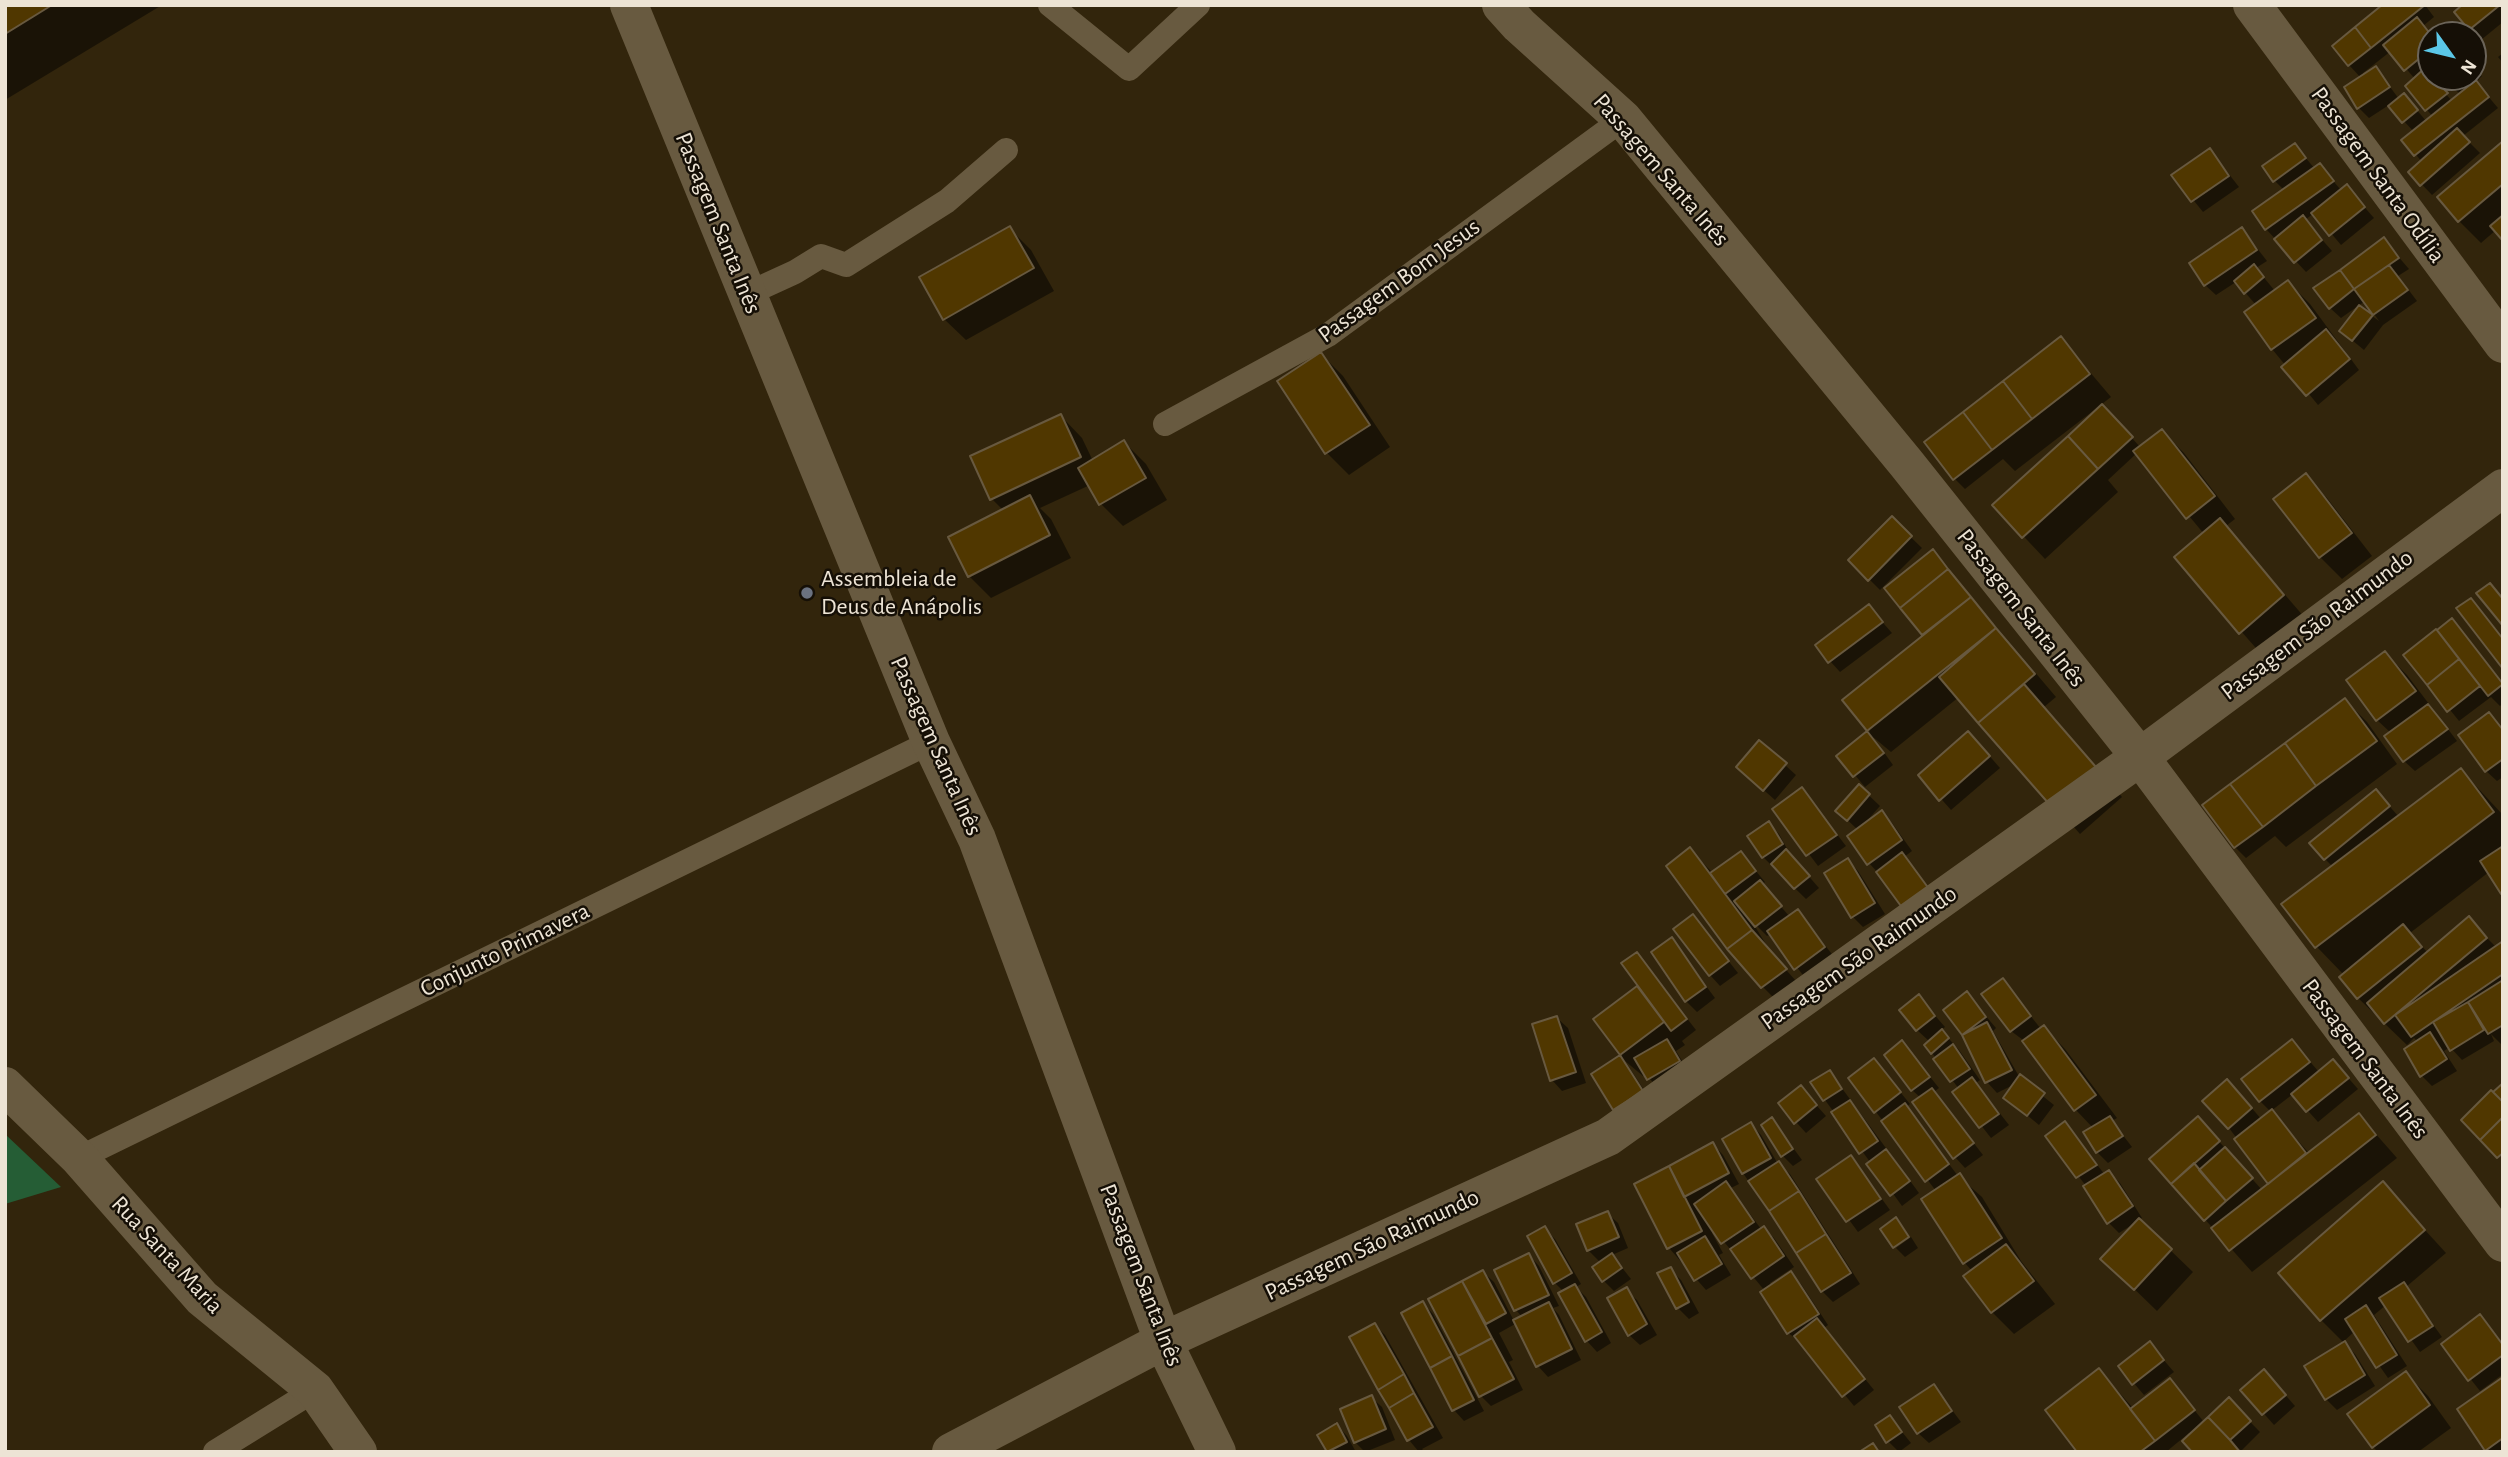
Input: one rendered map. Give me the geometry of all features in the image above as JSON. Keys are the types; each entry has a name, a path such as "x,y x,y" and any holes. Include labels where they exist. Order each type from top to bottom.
{"street":[{"name":"Passagem Santa Inês","path":"629,5 932,742 977,839 1163,1341 1217,1452"},
{"name":"Passagem Santa Inês","path":"1502,5 1519,25 1623,119 1906,463 2140,757 2503,1243"},
{"name":"Passagem Santa Odília","path":"2263,9 2503,344"},
{"name":"Passagem São Raimundo","path":"951,1452 1163,1341 1608,1137 2140,757 2503,488"},
{"name":"Rua Santa Maria","path":"5,1086 79,1158 202,1298 315,1391 358,1452"}],"lane":[{"path":"1050,5 1129,69 1198,5"},
{"name":"Passagem Bom Jesus","path":"1165,425 1328,335 1623,119"},
{"path":"747,294 795,272 821,256 846,265 947,201 1006,150"},
{"name":"Conjunto Primavera","path":"79,1158 932,742"},
{"path":"215,1452 315,1391"}],"green space":[{"path":"5,1134 61,1187 5,1204"}],"building":[{"path":"5,5 52,5 5,34"},
{"path":"2382,5 2425,5 2371,48 2355,27"},
{"path":"2462,5 2500,5 2480,21 2462,21 2454,12"},
{"path":"2417,17 2420,21 2417,21 2417,60 2404,71 2383,45"},
{"path":"2355,27 2371,48 2348,66 2332,46"},
{"path":"2376,66 2390,87 2357,109 2344,87"},
{"path":"2417,75 2417,91 2448,93 2425,111 2405,86"},
{"path":"2462,91 2484,91 2489,97 2414,156 2401,140"},
{"path":"2404,93 2418,110 2402,123 2388,106"},
{"path":"2457,128 2470,142 2420,186 2408,172"},
{"path":"2503,141 2503,184 2458,222 2437,197"},
{"path":"2295,143 2306,158 2273,182 2262,166"},
{"path":"2210,148 2229,176 2191,202 2171,175"},
{"path":"2320,163 2334,181 2265,230 2252,211"},
{"path":"2347,184 2365,207 2329,236 2311,213"},
{"path":"2303,215 2322,240 2294,263 2274,239"},
{"path":"2503,215 2503,241 2490,226"},
{"path":"1010,226 1034,268 943,320 919,277"},
{"path":"2242,227 2257,250 2204,286 2189,263"},
{"path":"2384,237 2399,258 2354,289 2340,270"},
{"path":"2254,264 2264,277 2244,294 2234,281"},
{"path":"2389,265 2408,290 2373,315 2354,289"},
{"path":"2340,270 2354,289 2329,309 2313,288"},
{"path":"2288,280 2316,318 2271,350 2244,312"},
{"path":"2359,305 2373,315 2352,341 2339,331"},
{"path":"2326,329 2350,359 2306,396 2281,367"},
{"path":"2061,336 2090,374 2032,419 2003,381"},
{"path":"1321,352 1370,425 1325,454 1277,381"},
{"path":"2003,381 2032,419 1992,450 1963,412"},
{"path":"2102,404 2133,437 2098,469 2068,436"},
{"path":"1963,412 1992,450 1953,480 1924,442"},
{"path":"1061,414 1081,457 990,500 970,456"},
{"path":"2162,429 2215,496 2186,519 2133,451"},
{"path":"2068,436 2098,469 2022,538 1992,505"},
{"path":"1124,440 1146,478 1099,505 1078,468"},
{"path":"2306,473 2352,533 2319,558 2273,499"},
{"path":"1030,495 1050,535 968,577 948,537"},
{"path":"1892,516 1912,536 1868,581 1848,560"},
{"path":"2220,518 2284,595 2239,634 2174,557"},
{"path":"1933,549 1948,569 1900,608 1884,588"},
{"path":"1948,569 1971,597 1922,635 1900,608"},
{"path":"2490,583 2503,599 2503,626 2476,593"},
{"path":"1971,597 1996,628 1867,731 1842,700"},
{"path":"2471,598 2503,639 2503,669 2456,608"},
{"path":"1869,604 1883,622 1828,663 1815,645"},
{"path":"2452,618 2503,684 2488,696 2437,630"},
{"path":"1996,628 2035,674 1978,723 1939,677"},
{"path":"2436,629 2459,659 2427,685 2403,655"},
{"path":"2385,651 2416,691 2376,721 2346,680"},
{"path":"2459,659 2480,686 2447,712 2427,685"},
{"path":"2024,684 2102,774 2057,813 1978,723"},
{"path":"2345,698 2377,741 2316,786 2285,743"},
{"path":"2428,704 2448,729 2403,762 2384,736"},
{"path":"2489,712 2503,730 2503,759 2485,772 2458,735"},
{"path":"1867,731 1884,753 1853,777 1836,756"},
{"path":"1968,731 1990,756 1939,801 1918,775"},
{"path":"1759,740 1787,763 1763,791 1736,767"},
{"path":"2285,743 2316,786 2263,827 2230,784"},
{"path":"2461,768 2494,812 2315,948 2281,904"},
{"path":"1859,784 1870,794 1847,821 1835,811"},
{"path":"2230,784 2263,827 2234,848 2202,805"},
{"path":"1802,787 1837,835 1806,856 1772,809"},
{"path":"2376,789 2390,806 2324,860 2309,843"},
{"path":"1882,810 1902,840 1867,865 1847,836"},
{"path":"1769,821 1783,844 1762,858 1747,836"},
{"path":"2503,846 2503,893 2501,894 2480,861"},
{"path":"1690,847 1752,930 1727,949 1666,866"},
{"path":"1786,849 1810,876 1794,889 1771,864"},
{"path":"1741,851 1756,871 1725,894 1710,873"},
{"path":"1902,852 1932,893 1906,913 1876,872"},
{"path":"1848,858 1875,903 1851,918 1824,873"},
{"path":"1760,880 1782,906 1755,927 1734,901"},
{"path":"1798,909 1825,947 1794,970 1767,931"},
{"path":"1693,914 1729,961 1709,976 1673,929"},
{"path":"2469,916 2487,938 2384,1024 2367,1003"},
{"path":"2403,924 2422,947 2357,999 2339,977"},
{"path":"1752,930 1787,969 1761,988 1727,949"},
{"path":"1672,937 1706,987 1685,1002 1651,952"},
{"path":"2503,941 2503,974 2411,1037 2395,1015"},
{"path":"1637,952 1687,1019 1671,1031 1621,963"},
{"path":"2003,978 2031,1016 2010,1032 1981,994"},
{"path":"2503,980 2503,1025 2488,1034 2468,1002"},
{"path":"1637,986 1664,1022 1620,1055 1593,1019"},
{"path":"1967,991 1986,1017 1962,1035 1943,1010"},
{"path":"1919,994 1935,1016 1916,1031 1899,1010"},
{"path":"2468,1002 2484,1030 2450,1051 2433,1022"},
{"path":"1557,1016 1576,1072 1550,1081 1532,1024"},
{"path":"1987,1022 2012,1070 1985,1083 1962,1035"},
{"path":"2044,1025 2096,1095 2074,1111 2022,1041"},
{"path":"1942,1029 1949,1038 1931,1054 1924,1045"},
{"path":"2430,1032 2447,1059 2420,1077 2404,1049"},
{"path":"1667,1039 1680,1061 1647,1080 1634,1058"},
{"path":"2292,1039 2310,1062 2259,1102 2241,1079"},
{"path":"1902,1040 1930,1077 1911,1091 1884,1055"},
{"path":"1953,1044 1970,1069 1950,1082 1933,1059"},
{"path":"1620,1055 1643,1091 1613,1110 1591,1074"},
{"path":"1874,1058 1901,1092 1874,1113 1848,1078"},
{"path":"2333,1059 2349,1078 2306,1112 2291,1094"},
{"path":"1830,1070 1842,1089 1823,1101 1810,1082"},
{"path":"2020,1074 2045,1093 2027,1116 2003,1098"},
{"path":"1972,1077 1999,1114 1979,1128 1952,1092"},
{"path":"2227,1079 2252,1108 2228,1129 2202,1101"},
{"path":"2503,1083 2503,1102 2493,1092"},
{"path":"1801,1085 1817,1105 1794,1124 1778,1103"},
{"path":"1932,1088 1974,1143 1953,1159 1912,1102"},
{"path":"2491,1090 2503,1102 2503,1117 2480,1140 2461,1120"},
{"path":"1850,1100 1878,1141 1859,1154 1831,1112"},
{"path":"1905,1103 1949,1164 1925,1182 1881,1121"},
{"path":"2272,1109 2306,1153 2268,1184 2234,1139"},
{"path":"2359,1113 2376,1135 2229,1251 2211,1228"},
{"path":"2110,1116 2123,1136 2096,1153 2083,1132"},
{"path":"2198,1116 2220,1141 2171,1184 2149,1159"},
{"path":"1772,1117 1793,1149 1781,1157 1761,1125"},
{"path":"2503,1117 2503,1153 2497,1158 2480,1140"},
{"path":"2065,1121 2097,1165 2076,1178 2045,1136"},
{"path":"1751,1122 1771,1158 1742,1174 1722,1139"},
{"path":"1713,1142 1729,1173 1684,1197 1669,1166"},
{"path":"2225,1147 2253,1178 2226,1201 2199,1170"},
{"path":"1886,1149 1910,1181 1890,1196 1866,1164"},
{"path":"1851,1155 1881,1199 1846,1222 1816,1179"},
{"path":"1779,1161 1799,1191 1769,1211 1748,1181"},
{"path":"2194,1163 2226,1201 2204,1221 2171,1184"},
{"path":"1669,1166 1702,1231 1667,1249 1634,1184"},
{"path":"2109,1170 2133,1206 2107,1224 2083,1186"},
{"path":"1960,1173 2002,1238 1963,1264 1921,1199"},
{"path":"1726,1181 1754,1222 1721,1244 1694,1204"},
{"path":"2383,1181 2425,1230 2320,1321 2278,1273"},
{"path":"1799,1191 1826,1234 1796,1253 1769,1211"},
{"path":"1608,1211 1619,1237 1587,1251 1576,1224"},
{"path":"1896,1217 1909,1237 1893,1248 1880,1229"},
{"path":"2139,1218 2172,1249 2134,1290 2100,1259"},
{"path":"1545,1226 1572,1273 1553,1284 1527,1236"},
{"path":"1764,1226 1784,1256 1751,1279 1730,1249"},
{"path":"1826,1234 1851,1273 1821,1292 1796,1253"},
{"path":"1705,1236 1722,1264 1694,1281 1677,1253"},
{"path":"2006,1244 2034,1281 1991,1313 1963,1276"},
{"path":"1529,1253 1549,1295 1514,1311 1494,1270"},
{"path":"1612,1253 1622,1268 1602,1282 1592,1267"},
{"path":"1671,1267 1689,1302 1676,1309 1657,1273"},
{"path":"1483,1270 1506,1313 1486,1324 1462,1281"},
{"path":"1791,1271 1819,1314 1787,1334 1760,1292"},
{"path":"1462,1281 1492,1338 1458,1356 1428,1299"},
{"path":"2404,1282 2433,1326 2408,1342 2379,1298"},
{"path":"1575,1284 1602,1332 1585,1342 1558,1293"},
{"path":"1627,1287 1647,1324 1628,1336 1607,1298"},
{"path":"1423,1301 1452,1356 1430,1368 1401,1313"},
{"path":"1549,1302 1572,1349 1536,1367 1513,1320"},
{"path":"2366,1305 2397,1355 2376,1368 2345,1319"},
{"path":"2480,1314 2503,1345 2503,1355 2468,1381 2441,1344"},
{"path":"1817,1318 1865,1379 1842,1397 1794,1336"},
{"path":"1375,1323 1404,1374 1378,1390 1349,1337"},
{"path":"1492,1338 1514,1379 1479,1397 1458,1356"},
{"path":"2150,1341 2164,1360 2132,1385 2118,1366"},
{"path":"2345,1341 2365,1375 2325,1400 2304,1366"},
{"path":"1452,1356 1474,1400 1452,1411 1430,1368"},
{"path":"2099,1368 2155,1441 2140,1452 2077,1452 2045,1410"},
{"path":"2264,1369 2286,1395 2262,1415 2240,1390"},
{"path":"2406,1371 2430,1405 2372,1448 2347,1414"},
{"path":"1404,1374 1414,1393 1389,1408 1378,1390"},
{"path":"2503,1377 2503,1438 2485,1451 2457,1409"},
{"path":"2170,1378 2195,1410 2155,1441 2130,1409"},
{"path":"1934,1384 1952,1411 1917,1434 1899,1407"},
{"path":"1414,1393 1433,1427 1407,1441 1389,1408"},
{"path":"1372,1395 1386,1429 1354,1443 1340,1409"},
{"path":"2229,1397 2251,1421 2230,1440 2208,1417"},
{"path":"1890,1415 1902,1432 1886,1443 1875,1425"},
{"path":"2208,1417 2240,1452 2192,1452 2182,1441"},
{"path":"1337,1423 1347,1442 1327,1452 1317,1435"},
{"path":"1873,1443 1879,1452 1859,1452"}],"place":[{"name":"Assembleia de Deus de Anápolis","path":"807,593"}]}
